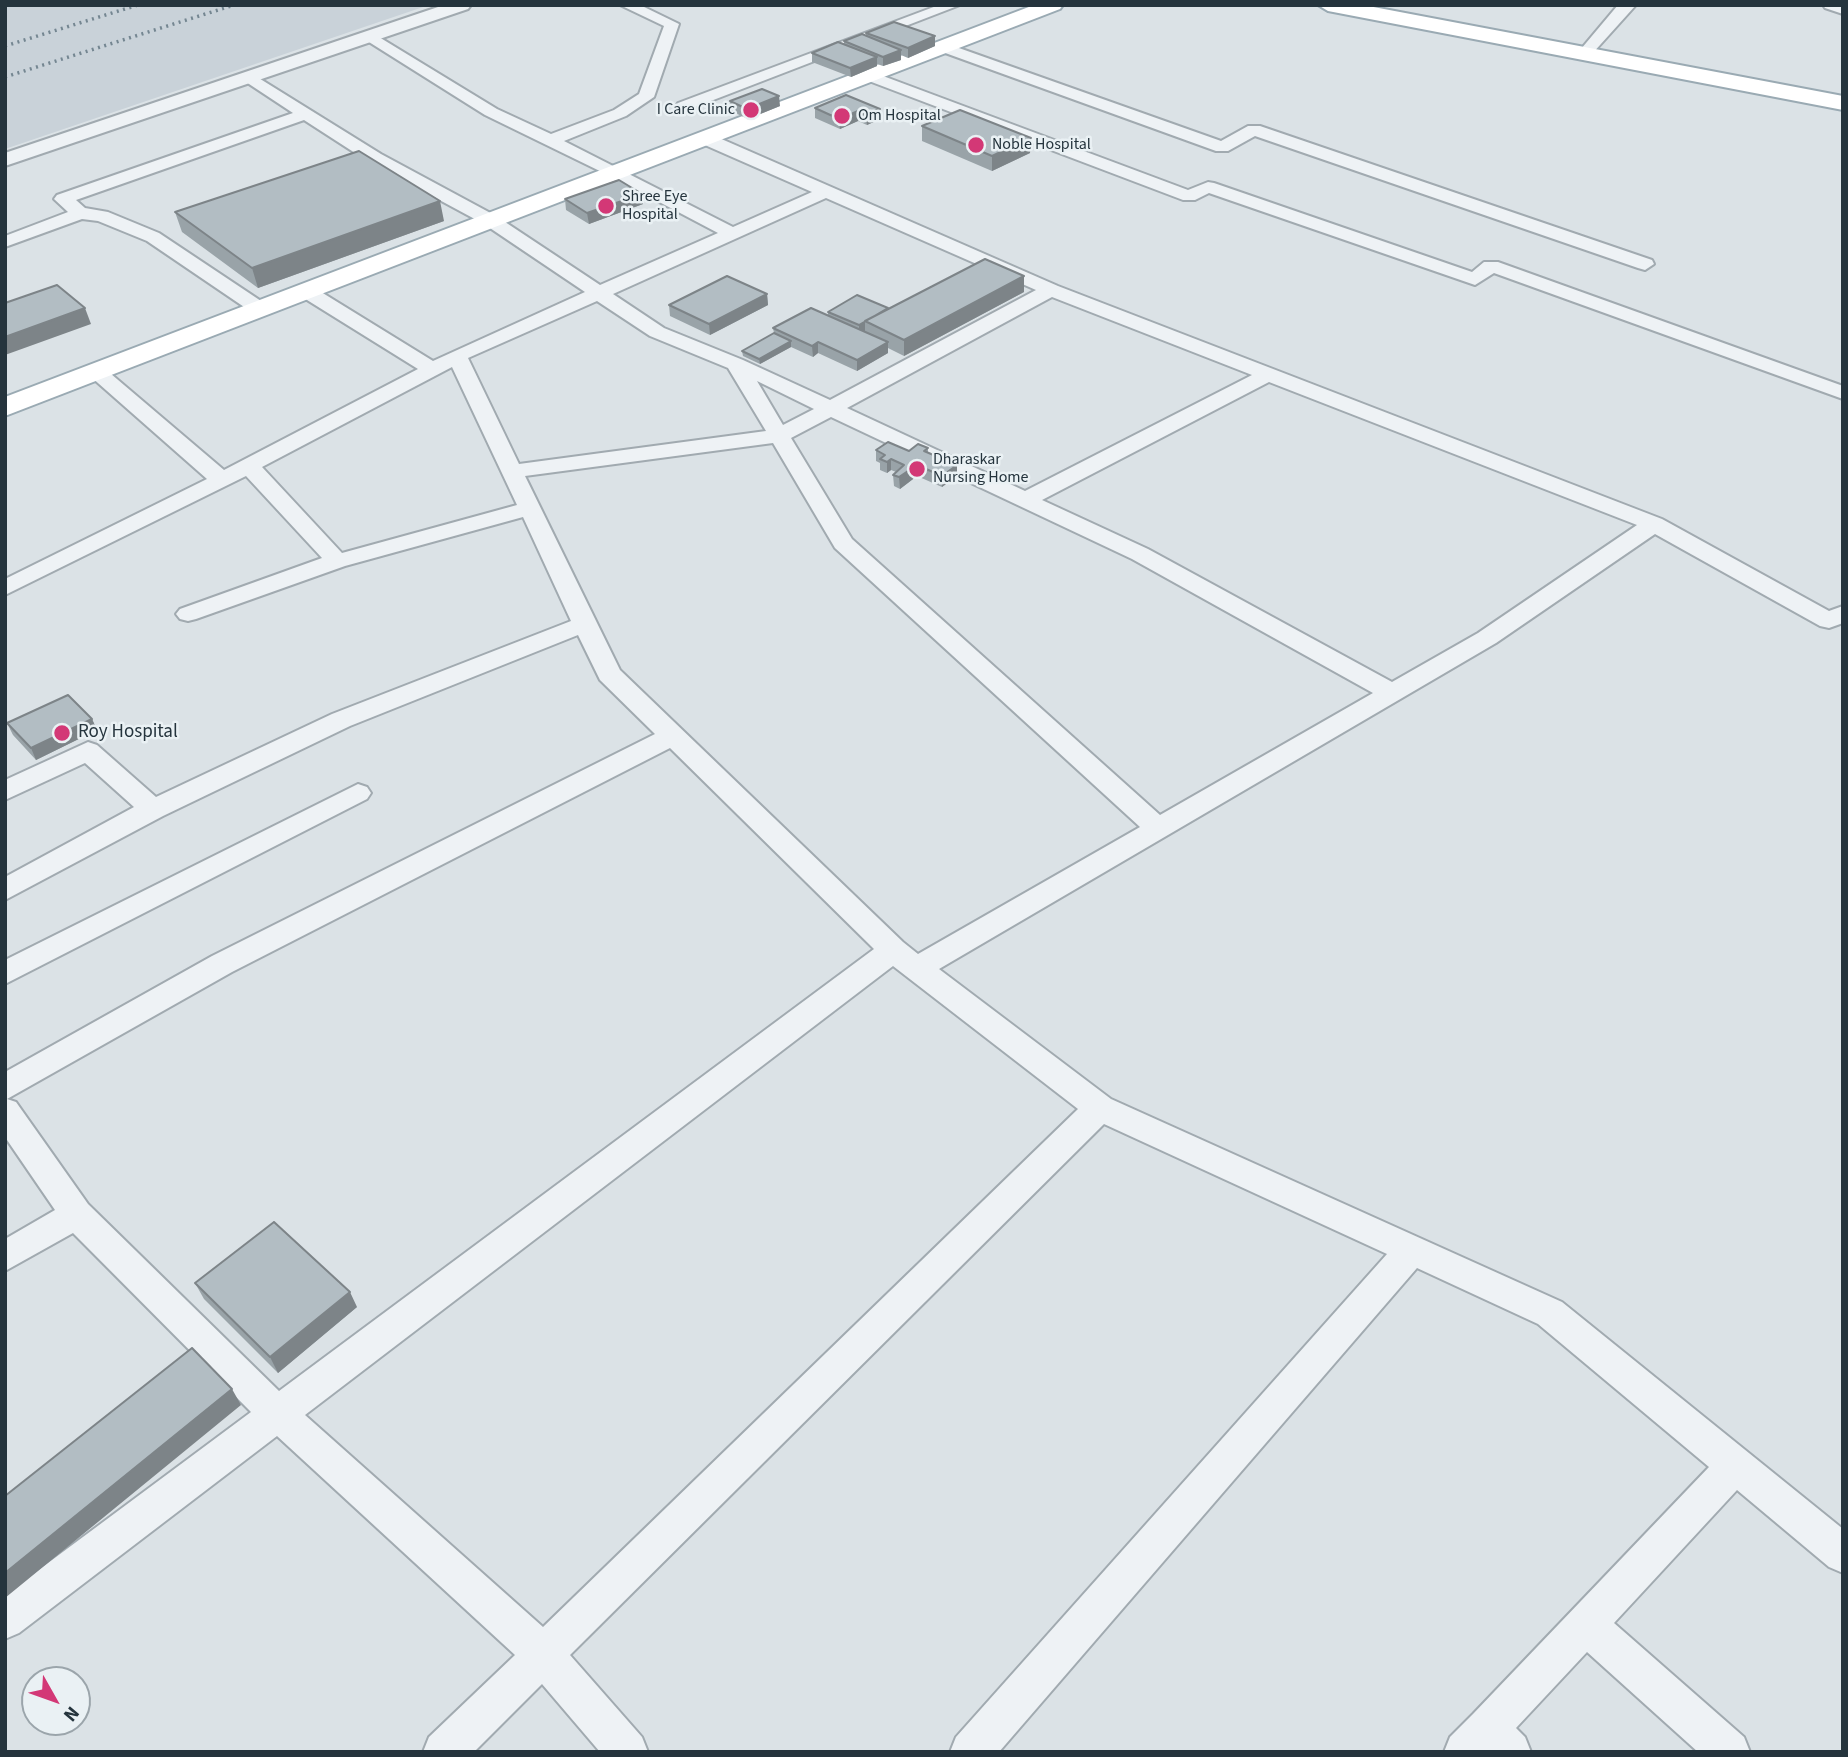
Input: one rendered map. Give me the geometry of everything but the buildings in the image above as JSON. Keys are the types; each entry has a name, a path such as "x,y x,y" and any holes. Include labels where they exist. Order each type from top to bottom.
{"main road":[{"path":"5,407 616,172 711,127 867,75 1053,5"},
{"path":"1328,5 1843,103"}],"street":[{"path":"5,160 462,5"},
{"path":"627,5 672,24 665,101"},
{"path":"548,141 620,113 665,101 953,5"},
{"path":"1830,5 1843,10"},
{"path":"1586,52 1623,6"},
{"path":"369,37 491,113 616,172 733,234"},
{"path":"942,47 1222,147 1254,130 1645,264"},
{"path":"867,75 1189,196 1208,187 1475,279 1491,266 1843,393"},
{"path":"249,78 375,158 490,220 657,332 736,364 1140,554 1392,693"},
{"path":"665,101 697,111 711,127 825,192 1051,290 1654,524 1838,622"},
{"path":"80,213 63,200 305,114"},
{"path":"349,167 375,158"},
{"path":"5,588 222,480 444,362 825,192"},
{"path":"5,242 80,213 102,216 153,237 260,309"},
{"path":"153,237 179,228"},
{"path":"512,471 779,436 1051,290"},
{"path":"306,291 444,362 512,471 609,674 905,959 1100,1108 1549,1313 1843,1554"},
{"path":"736,364 843,543 1158,828"},
{"path":"97,372 222,480"},
{"path":"1025,500 1269,374"},
{"path":"249,466 337,561"},
{"path":"188,614 337,561 530,508"},
{"path":"5,1619 277,1413 905,959 1158,828 1487,638 1654,524"},
{"path":"5,890 153,808 341,720 585,624"},
{"path":"5,1087 222,964 672,736"},
{"path":"5,791 88,751 153,808"},
{"path":"5,973 358,793"},
{"path":"444,1752 1100,1108"},
{"path":"5,1111 76,1214 277,1413 543,1654 627,1752"},
{"path":"5,1256 76,1214"},
{"path":"971,1752 1412,1251"},
{"path":"1487,1744 1585,1624 1735,1466"},
{"path":"1585,1624 1729,1752"}],"shaded area":[{"path":"5,5 429,5 5,149"}],"railway":[{"path":"5,46 138,5"},
{"path":"5,77 234,5"}],"place":[{"name":"I Care Clinic","path":"751,110"},
{"name":"Om Hospital","path":"842,116"},
{"name":"Noble Hospital","path":"976,145"},
{"name":"Shree Eye Hospital","path":"606,206"},
{"name":"Dharaskar Nursing Home","path":"917,469"},
{"name":"Roy Hospital","path":"62,733"}]}
